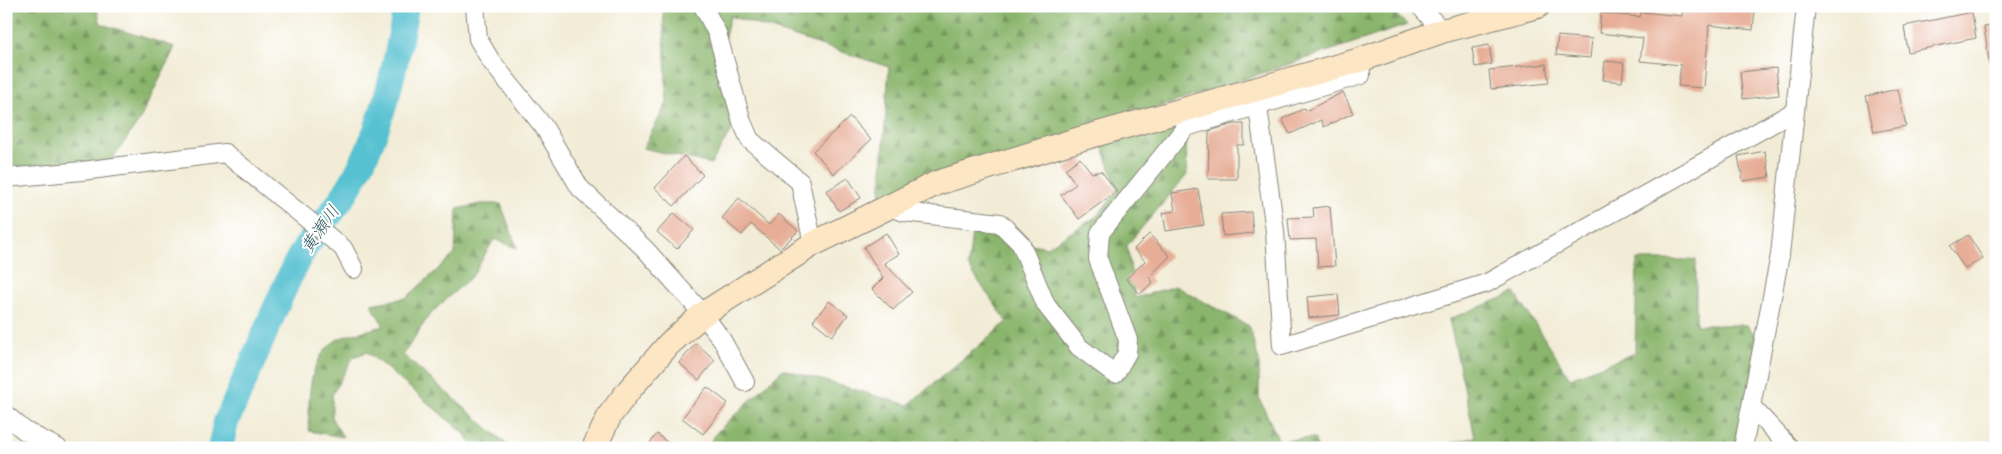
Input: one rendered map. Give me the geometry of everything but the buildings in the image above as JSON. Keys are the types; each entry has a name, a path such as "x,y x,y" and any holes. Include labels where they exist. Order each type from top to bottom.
{"street":[{"path":"475,6 478,39 492,62 544,127 580,188 645,249 703,314 722,340 745,382"},
{"path":"704,6 717,33 742,122 750,140 800,182 813,244"},
{"path":"1420,6 1442,31"},
{"path":"594,448 610,415 629,390 669,344 703,314 813,244 937,183 1080,138 1360,60 1442,31 1538,6"},
{"path":"1743,448 1780,255 1806,6"},
{"path":"888,207 904,212 1000,224 1021,244 1046,306 1079,347 1115,374 1127,353 1128,340 1098,259 1100,233 1186,127 1361,75 1360,60"},
{"path":"1258,107 1275,232 1282,346 1487,283 1795,111"},
{"path":"6,178 82,171 225,153 343,248 354,269"},
{"path":"1752,408 1790,448"},
{"path":"6,415 25,431 58,448"}],"green space":[{"path":"6,6 96,6 101,24 175,47 139,121 105,169 6,171"},
{"path":"663,6 694,6 716,49 734,126 711,164 643,148 667,103"},
{"path":"708,6 1387,6 1407,25 880,200 889,67 730,16 722,49"},
{"path":"1177,123 1186,133 1187,175 1127,245 1135,298 1175,286 1249,326 1259,361 1259,398 1279,441 1314,438 1318,448 706,448 718,431 783,369 908,405 1007,322 968,266 972,233 1047,247 1096,217 1118,191 1102,144"},
{"path":"480,204 501,204 517,248 494,239 473,275 430,314 403,355 511,448 474,448 465,434 367,352 353,357 332,395 332,419 343,437 309,431 311,383 319,360 326,350 335,341 352,334 384,326 371,304 406,298 455,254 457,209"},
{"path":"1637,260 1696,260 1696,325 1747,325 1764,345 1736,448 1435,448 1475,437 1449,319 1515,293 1570,378 1635,353"}],"waterway":[{"name":"黄瀬川","path":"220,448 226,422 296,263 346,192 369,148 391,79 406,6"}]}
